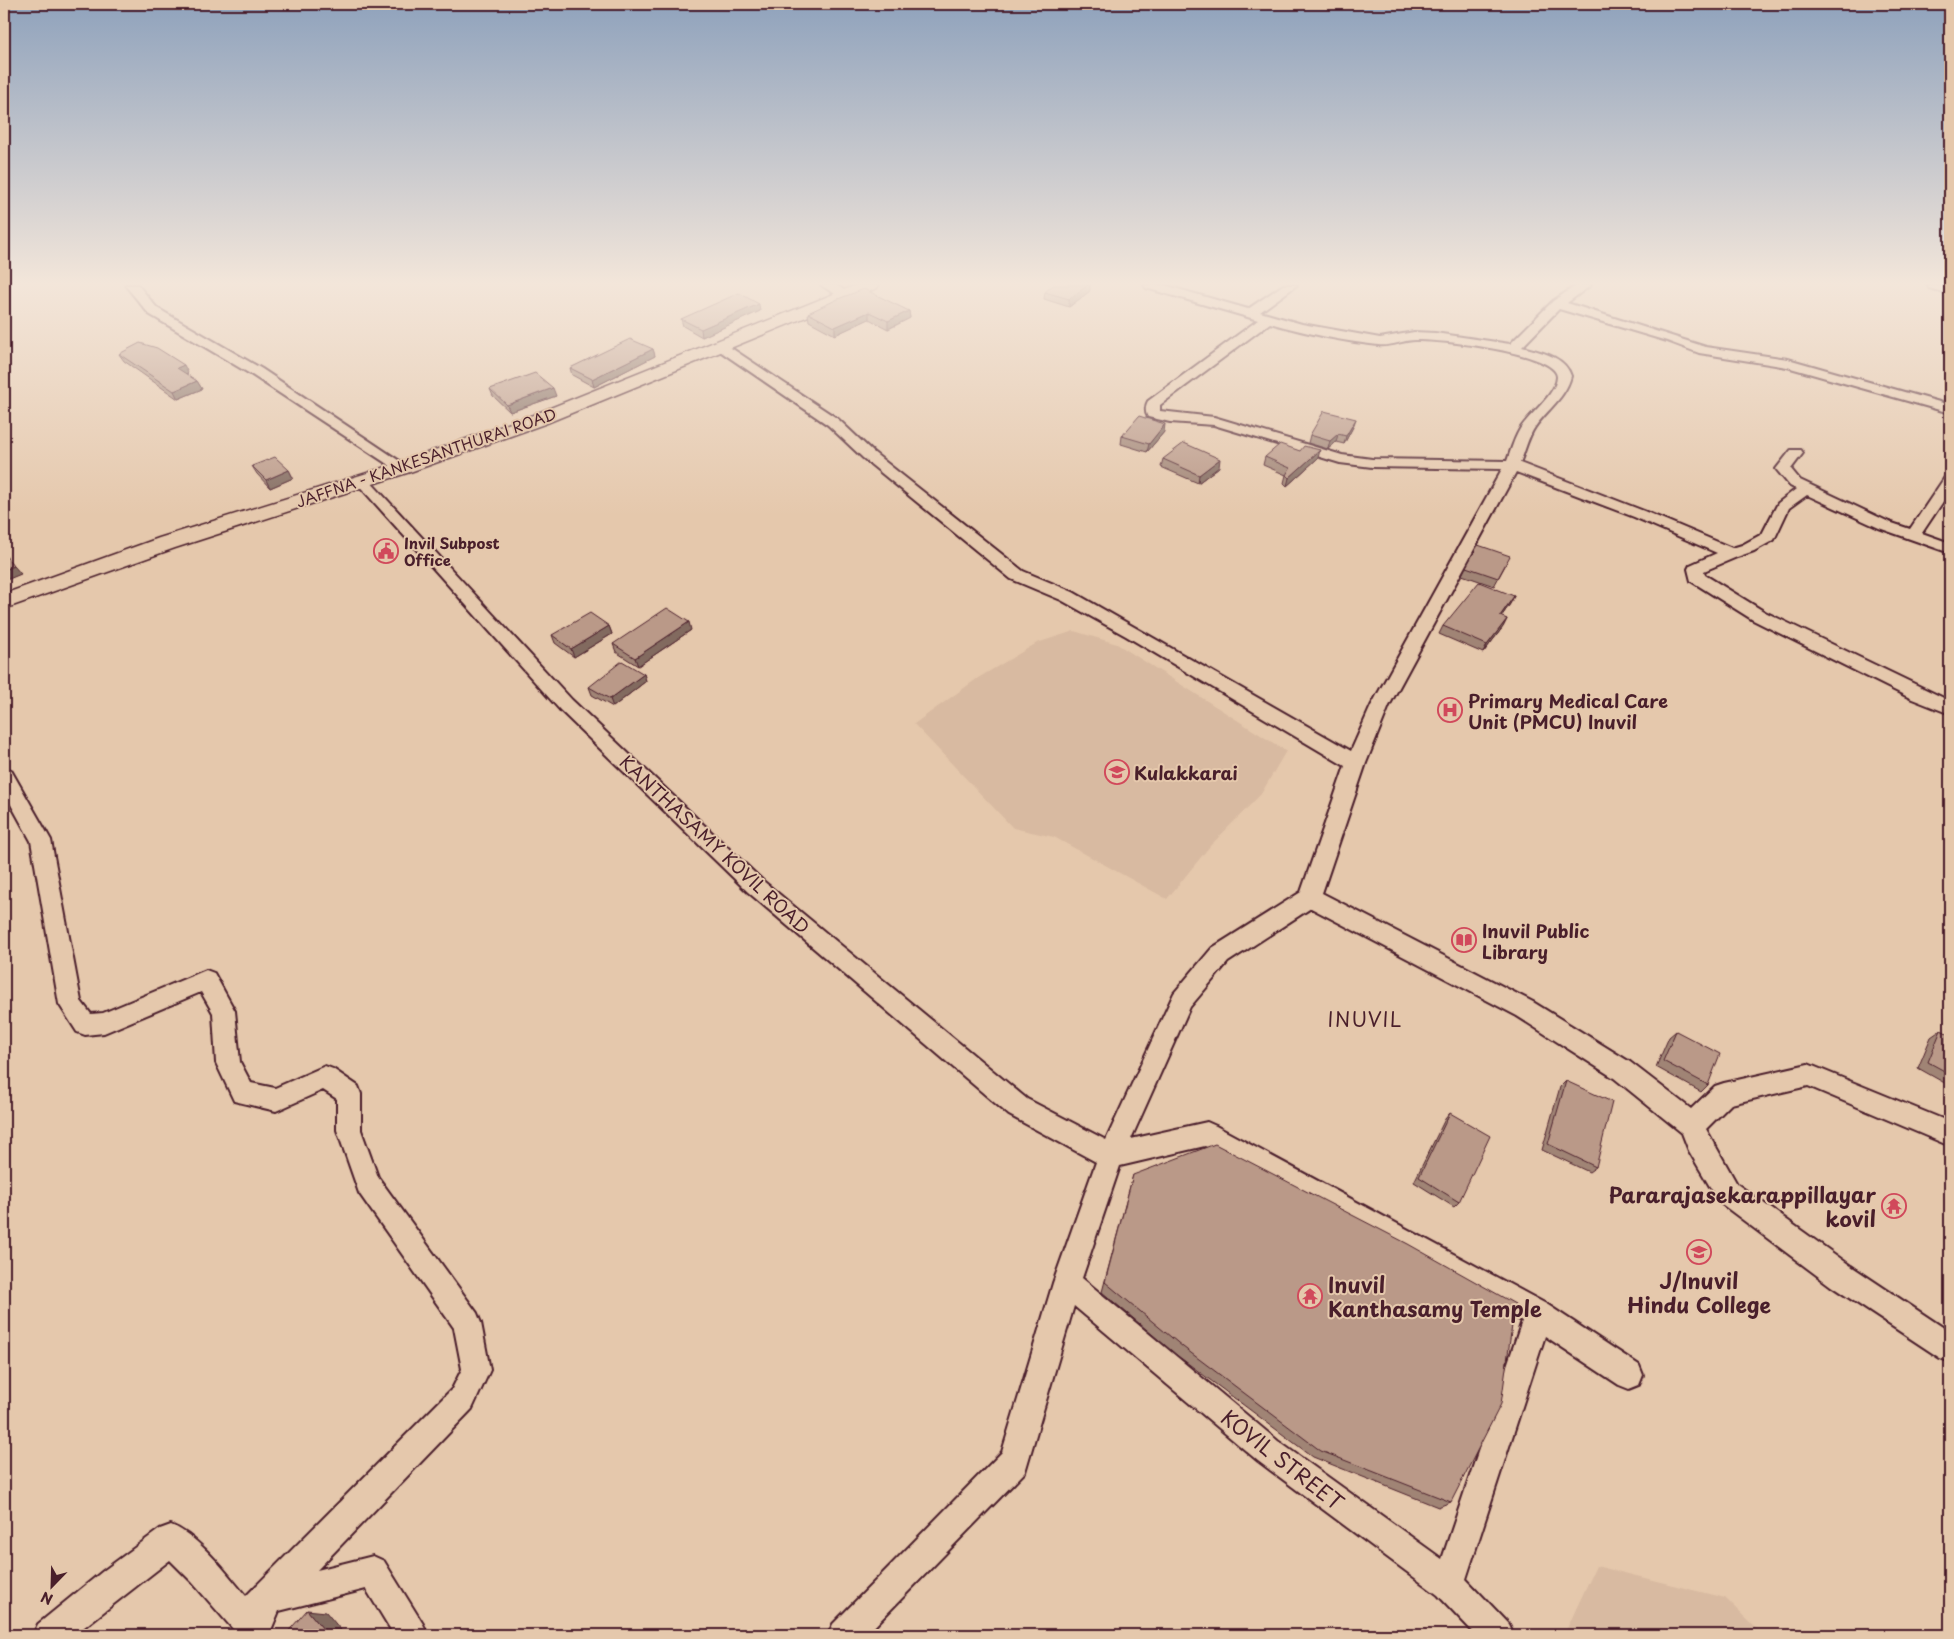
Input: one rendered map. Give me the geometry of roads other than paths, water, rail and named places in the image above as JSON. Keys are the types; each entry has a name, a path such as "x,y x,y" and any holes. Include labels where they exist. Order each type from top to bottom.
{"main road":[{"name":"JAFFNA - KANKESANTHURAI ROAD","path":"4,602 167,543 402,468 540,420 684,361"}],"street":[{"path":"239,361 402,468"},
{"path":"742,361 833,422 868,455 1017,575 1067,596 1132,632 1356,763"},
{"path":"1210,361 1153,404 1153,414 1233,426 1340,459 1372,463 1512,465 1639,514 1732,554"},
{"path":"844,1635 1014,1461 1066,1283 1110,1156 1182,1000 1220,955 1310,897 1356,763 1380,706 1512,465 1528,428 1562,386 1565,377 1562,368 1552,361"},
{"path":"1778,361 1950,409"},
{"path":"1796,454 1783,469 1795,483 1884,525 1950,548"},
{"path":"1914,534 1950,480"},
{"name":"KANTHASAMY KOVIL ROAD","path":"362,481 566,705 756,886 1018,1107 1110,1156"},
{"path":"1806,489 1783,506 1768,537 1748,548 1696,569 1697,577 1759,616 1950,708"},
{"path":"4,775 41,840 70,1004 85,1025 104,1023 206,980 224,1011 228,1063 243,1093 276,1100 325,1077 349,1094 349,1130 368,1184 467,1323 476,1370 462,1399 268,1598 244,1618 203,1571 171,1540 114,1582 49,1635"},
{"path":"1310,897 1525,1009 1622,1070 1692,1125 1698,1142 1728,1193 1841,1276 1950,1348"},
{"path":"1692,1125 1724,1094 1808,1075 1950,1134"},
{"path":"1110,1156 1207,1134 1538,1315 1629,1375"},
{"name":"KOVIL STREET","path":"1066,1283 1268,1451 1449,1584 1498,1635"},
{"path":"1449,1584 1538,1315"},
{"path":"268,1598 373,1572 412,1635"},
{"path":"253,1635 268,1598"}],"place":[{"name":"Invil Subpost Office","path":"386,551"},
{"name":"Primary Medical Care Unit (PMCU) Inuvil","path":"1450,710"},
{"name":"Kulakkarai","path":"1117,772"},
{"name":"Inuvil Public Library","path":"1464,940"},
{"name":"Pararajasekarappillayar kovil","path":"1894,1206"},
{"name":"J/Inuvil Hindu College","path":"1699,1252"},
{"name":"Inuvil Kanthasamy Temple","path":"1310,1296"}],"district":[{"name":"INUVIL","path":"1365,1019"}]}
